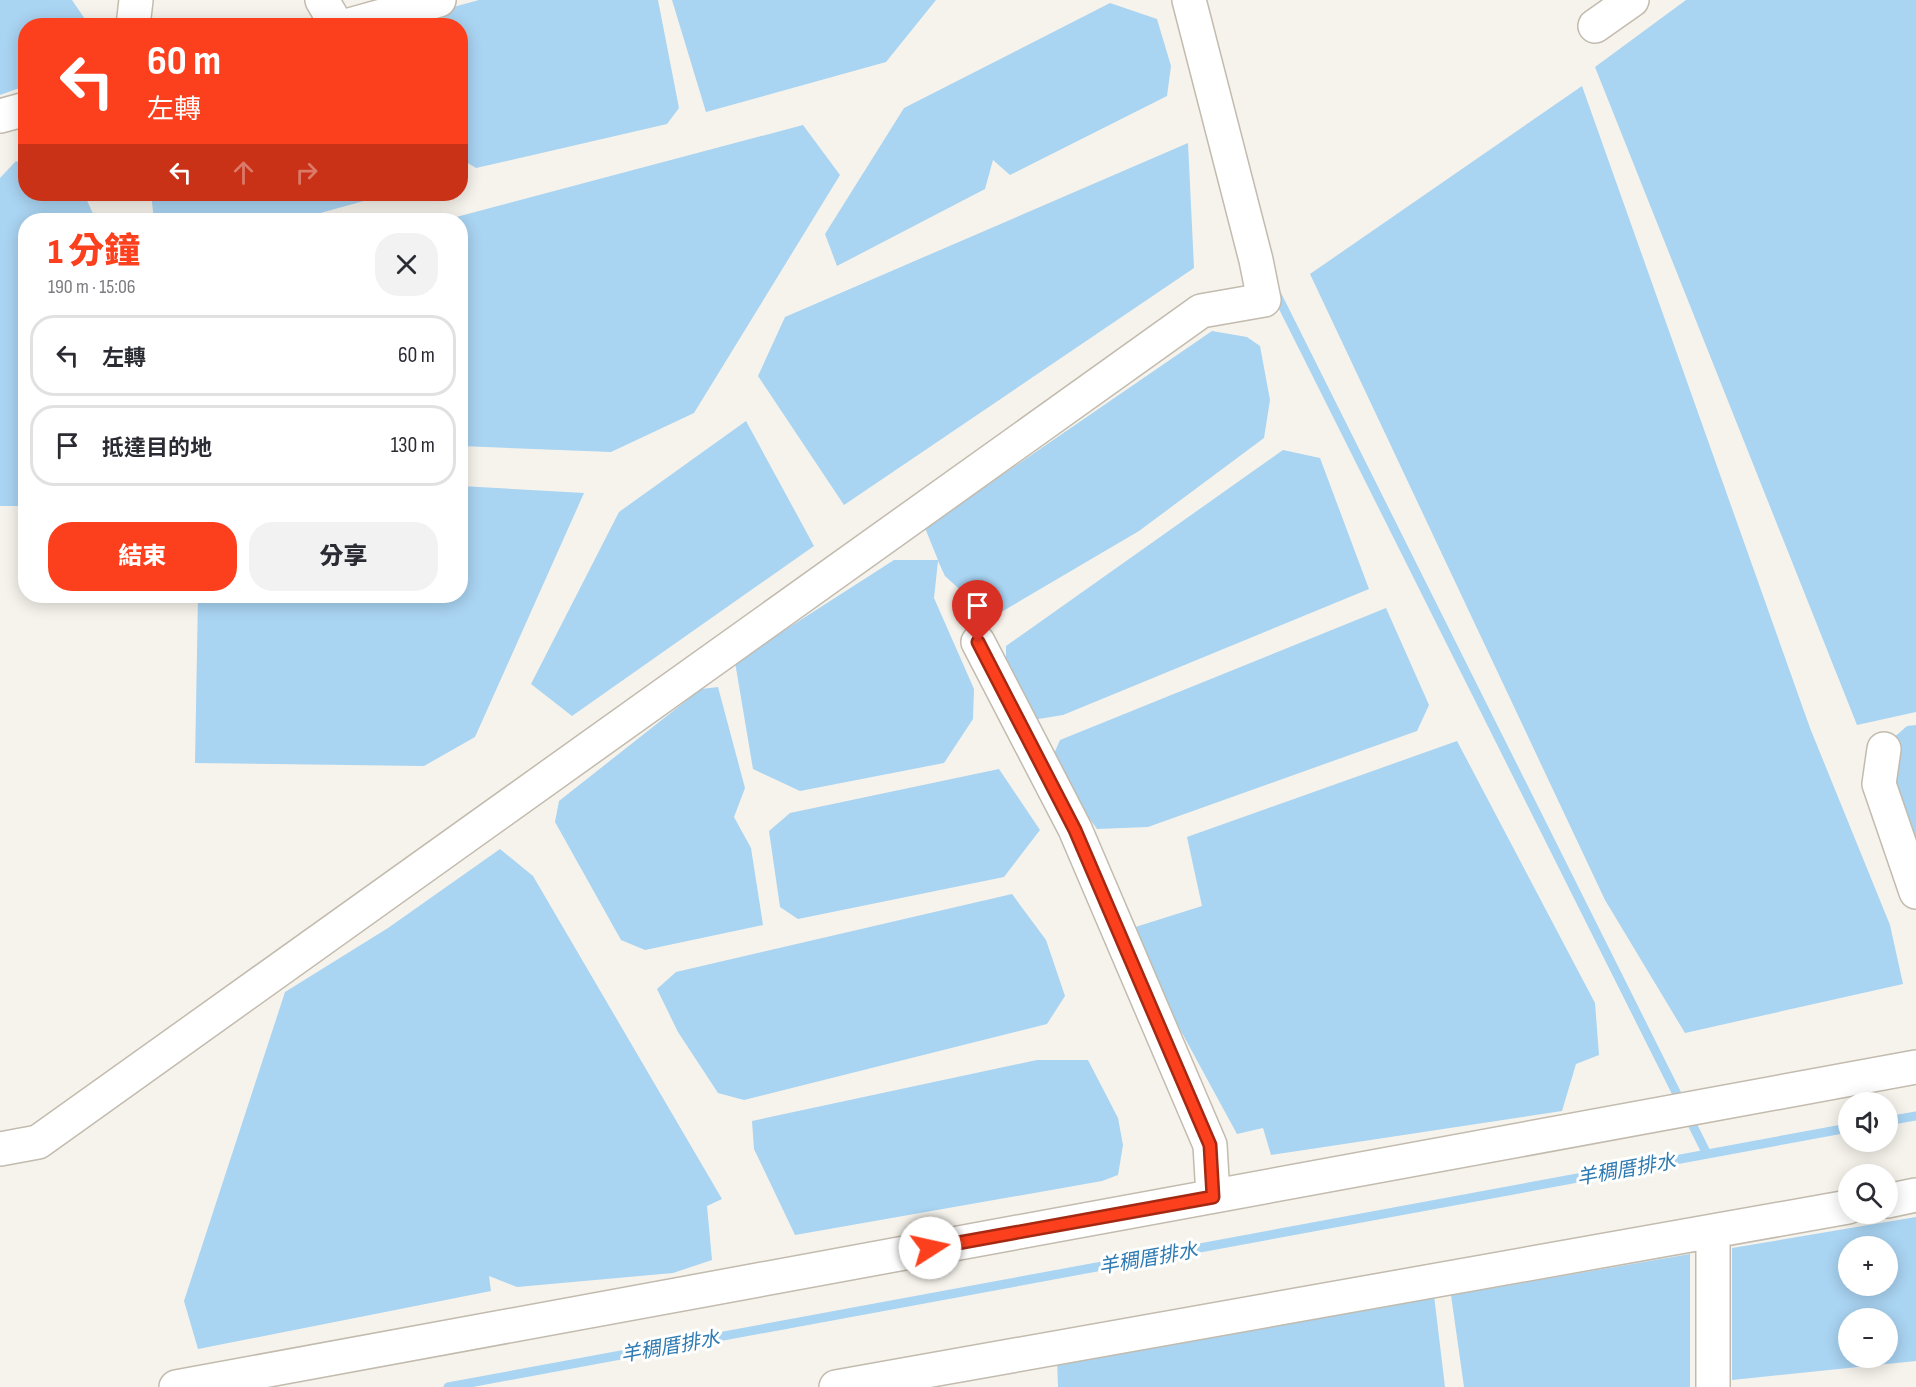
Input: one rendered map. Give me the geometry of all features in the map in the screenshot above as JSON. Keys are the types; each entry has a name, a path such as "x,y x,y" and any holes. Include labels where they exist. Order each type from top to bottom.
{"street":[{"path":"135,18 136,0"},
{"path":"322,0 332,18"},
{"path":"375,18 439,0"},
{"path":"0,1149 38,1142 1201,311 1264,300 1256,260 1189,0"},
{"path":"1595,26 1632,0"},
{"path":"0,116 18,111"},
{"path":"978,642 1075,830 1210,1145 1213,1197"},
{"path":"1884,749 1879,784 1916,892"},
{"path":"176,1387 1916,1067"},
{"path":"1898,1199 1916,1196"},
{"path":"836,1387 1838,1210"},
{"path":"1713,1231 1713,1387"}],"water":[{"path":"0,0 72,0 84,18 18,18 18,89 0,95"},
{"path":"479,0 658,0 679,108 667,124 476,168 468,163 468,18 413,18"},
{"path":"672,0 936,0 886,62 706,112"},
{"path":"1686,0 1916,0 1916,712 1857,725 1595,67"},
{"path":"1110,3 1157,19 1171,66 1167,96 1010,175 993,160 985,189 837,266 825,234 904,108"},
{"path":"1582,86 1810,728 1890,925 1903,984 1685,1033 1605,900 1310,274"},
{"path":"803,125 840,175 694,413 611,452 468,446 468,214"},
{"path":"1188,143 1194,268 844,505 758,376 785,317"},
{"path":"16,161 18,162 18,201 87,201 93,213 18,213 18,506 0,506 0,178"},
{"path":"152,201 364,201 320,213 153,213"},
{"path":"1212,331 1247,337 1260,346 1270,400 1264,438 1139,531 991,618 945,576 938,561 934,598 974,689 973,719 944,763 800,791 753,769 735,662 894,560 938,560 925,528"},
{"path":"746,421 814,546 572,716 531,684 619,512"},
{"path":"1283,450 1320,458 1369,589 1063,715 1026,721 1006,664 1006,646"},
{"path":"468,486 584,493 475,737 424,766 195,763 198,603 468,603"},
{"path":"1386,608 1429,705 1417,731 1148,827 1097,829 1050,763 1060,740"},
{"path":"718,687 745,788 734,817 751,848 763,925 645,950 621,940 555,822 559,801 701,689"},
{"path":"1916,725 1916,855 1875,754 1907,726"},
{"path":"1457,741 1595,1003 1599,1055 1576,1064 1562,1111 1271,1155 1263,1128 1237,1134 1126,930 1202,906 1187,837"},
{"path":"999,769 1040,830 1004,877 798,919 780,907 769,831 790,813"},
{"path":"500,849 533,876 722,1199 707,1206 712,1260 673,1273 517,1287 489,1276 491,1291 198,1349 184,1301 285,992 388,928"},
{"path":"1012,894 1046,940 1065,996 1047,1024 744,1100 718,1093 678,1032 657,989 676,972"},
{"path":"1037,1060 1088,1060 1118,1118 1123,1145 1118,1175 1102,1181 795,1235 754,1149 752,1121"},
{"path":"1916,1217 1916,1361 1898,1363 1898,1308 1838,1308 1838,1368 1848,1368 1732,1380 1732,1248 1874,1224 1898,1224 1898,1220"},
{"path":"1690,1254 1690,1387 1464,1387 1451,1295"},
{"path":"1433,1287 1445,1387 1058,1387 1057,1359"}],"waterway":[{"path":"1275,291 1707,1154"},
{"name":"羊稠厝排水","path":"1898,1119 1916,1116"},
{"name":"羊稠厝排水","path":"448,1387 1838,1130"}],"route":[{"path":"930,1248 1213,1197 1210,1145 1075,830 978,642"}]}
